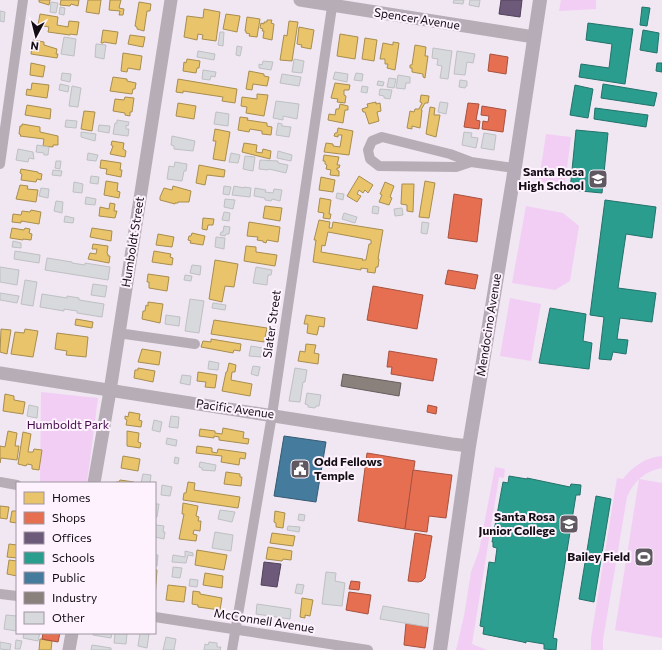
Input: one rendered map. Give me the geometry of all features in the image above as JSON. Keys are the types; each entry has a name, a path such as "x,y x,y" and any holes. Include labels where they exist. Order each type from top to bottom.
{"main road":[{"name":"Mendocino Avenue","path":"440,650 469,446 540,0"}],"street":[{"path":"0,164 23,0"},
{"name":"Humboldt Street","path":"94,482 110,391 171,0"},
{"name":"Spencer Avenue","path":"300,0 332,3 534,37"},
{"name":"Slater Street","path":"232,650 272,415 332,3"},
{"path":"471,162 456,167 379,166 370,159 368,150 372,141 382,137 450,154 471,162 514,168"},
{"path":"118,333 195,344"},
{"name":"Pacific Avenue","path":"0,373 469,446"},
{"path":"0,482 16,485"},
{"path":"0,594 16,596"},
{"name":"McConnell Avenue","path":"156,618 368,650"},
{"path":"69,650 72,634"}],"green space":[{"path":"561,0 596,0 596,9 559,11"},
{"path":"546,134 571,137 564,190 538,187"},
{"path":"526,206 563,213 579,226 570,281 555,290 512,283"},
{"path":"510,298 541,304 531,361 500,356"},
{"name":"Humboldt Park","path":"41,392 98,398 87,482 40,482"},
{"path":"662,456 662,468 645,474 633,486 627,497 603,640 603,650 591,650 591,638 617,478 623,479 640,463 650,458"},
{"path":"495,467 505,469 504,478 499,477 472,644 487,650 456,650 464,616 471,572 479,551"},
{"name":"Bailey Field","path":"639,479 662,483 662,638 615,630"}],"building: Homes":[{"path":"39,0 50,0 49,5 39,2"},
{"path":"61,0 79,0 78,6 71,4 70,6 60,5"},
{"path":"88,0 101,0 99,14 86,12"},
{"path":"110,0 121,0 119,8 124,9 123,15 119,15 120,11 109,10"},
{"path":"139,2 151,4 150,11 147,11 144,31 137,29 135,26"},
{"path":"204,9 220,12 216,41 202,39 203,35 198,34 197,40 184,37 187,16 203,18"},
{"path":"40,14 58,17 57,25 68,27 69,21 79,22 77,35 48,32 49,27 38,25"},
{"path":"226,14 240,16 237,32 223,29"},
{"path":"247,17 260,19 257,37 249,36 250,34 246,33 245,31"},
{"path":"267,20 272,20 271,23 274,24 272,40 263,38 264,31 260,28 261,23 264,24"},
{"path":"289,21 298,22 292,61 280,60 284,35 287,36"},
{"path":"299,27 314,30 311,49 301,47 302,45 297,44"},
{"path":"103,30 118,32 116,44 101,43"},
{"path":"340,34 358,37 355,59 337,56"},
{"path":"130,35 145,37 143,47 128,44"},
{"path":"365,38 377,40 374,61 362,59"},
{"path":"33,40 44,42 44,45 57,49 57,58 31,54"},
{"path":"393,42 399,43 395,70 387,68 388,64 385,64 385,59 380,59 383,43 393,45"},
{"path":"415,45 426,47 425,56 428,56 425,78 423,77 423,74 412,72 412,68 410,68 410,65 412,65"},
{"path":"123,53 142,56 140,70 128,68 127,72 121,71"},
{"path":"187,59 200,61 199,68 197,68 196,73 183,71 184,62 186,63"},
{"path":"31,63 45,66 43,77 30,75"},
{"path":"249,71 264,74 264,76 269,77 267,86 253,84 252,90 246,89"},
{"path":"113,77 127,79 127,81 136,83 132,94 110,91"},
{"path":"178,79 237,89 235,103 222,101 223,97 183,91 183,93 176,92"},
{"path":"32,83 49,85 47,98 26,95 27,89 31,90"},
{"path":"335,83 350,85 349,90 344,90 344,95 346,96 345,103 337,102 338,99 331,98"},
{"path":"257,94 268,95 264,116 246,113 247,107 241,106 242,97 257,99"},
{"path":"421,95 429,96 428,103 425,103 421,110 420,128 412,126 412,129 407,128 410,111 414,112 415,109 419,109 422,103 420,102"},
{"path":"125,97 134,98 130,116 125,115 125,113 113,111 115,99 124,100"},
{"path":"376,102 376,104 380,103 381,111 377,112 379,121 369,124 365,112 363,112 362,109 368,107 367,104"},
{"path":"178,103 196,106 194,119 176,116"},
{"path":"340,104 348,106 348,110 345,110 343,123 328,120 329,114 335,115 336,109 339,109"},
{"path":"27,105 51,109 50,119 25,115"},
{"path":"430,107 435,108 434,115 440,115 436,137 426,134"},
{"path":"84,111 95,112 92,131 81,129"},
{"path":"240,117 248,118 247,120 267,123 267,126 272,127 271,135 262,134 262,131 250,129 249,132 238,130"},
{"path":"22,124 40,127 40,132 58,136 58,145 53,145 53,147 43,146 44,139 20,136 20,126 22,126"},
{"path":"338,128 353,131 349,155 324,152 326,143 340,147 342,135 338,135 338,137 334,136 335,133 337,133"},
{"path":"215,129 230,132 225,161 213,159 216,141 213,141"},
{"path":"112,141 124,143 123,149 126,151 125,157 110,154 113,146 111,145"},
{"path":"244,143 257,145 256,152 262,153 263,149 271,151 270,159 242,152"},
{"path":"324,155 339,157 337,165 340,165 337,170 339,171 339,176 330,175 331,170 326,169 327,165 325,164 325,161 323,161"},
{"path":"101,160 121,163 121,177 106,174 107,169 100,168"},
{"path":"199,165 225,170 224,177 207,175 205,185 196,183"},
{"path":"21,169 42,174 41,180 37,179 36,182 21,180"},
{"path":"359,176 373,185 368,193 365,190 363,193 359,190 357,194 361,196 357,202 347,196"},
{"path":"321,177 335,180 333,192 319,190"},
{"path":"106,181 118,183 117,191 120,192 119,198 104,195"},
{"path":"425,181 435,183 429,218 419,217"},
{"path":"385,182 394,186 389,205 379,202 382,195 380,194"},
{"path":"402,184 414,184 413,212 407,211 407,205 401,204"},
{"path":"20,185 28,186 27,189 38,190 36,202 16,199"},
{"path":"173,186 191,191 189,202 178,202 175,204 160,200 164,188 172,190"},
{"path":"320,198 331,200 329,214 331,214 330,219 323,218 324,213 318,212"},
{"path":"110,203 115,204 114,211 117,211 115,218 99,216 100,207 109,209"},
{"path":"265,206 282,208 280,221 263,218"},
{"path":"31,210 41,212 39,224 21,221 21,223 12,222 13,214 21,215 22,211 30,212"},
{"path":"203,218 214,219 213,225 208,225 207,230 202,229"},
{"path":"319,220 330,222 329,228 332,228 333,222 383,230 378,267 376,267 375,273 367,272 368,269 361,268 361,270 313,262 316,240 314,240","holes":["328,232 371,240 366,260 321,252 322,245 325,246"]},
{"path":"249,222 280,227 278,242 267,240 266,243 257,240 258,237 247,236"},
{"path":"12,228 24,230 25,228 30,229 29,233 32,234 31,240 10,238"},
{"path":"92,228 112,231 111,241 90,237"},
{"path":"192,233 205,236 203,245 190,243 191,241 188,240"},
{"path":"158,234 174,237 172,247 156,245"},
{"path":"93,244 108,246 107,253 108,256 110,256 109,263 88,259 90,253 96,254 97,249 92,249"},
{"path":"246,246 256,247 256,252 277,255 275,266 244,261"},
{"path":"154,251 171,254 170,257 173,258 172,265 152,262"},
{"path":"215,260 238,264 234,287 225,286 222,302 209,299"},
{"path":"148,274 169,277 167,291 149,288 149,282 147,282"},
{"path":"148,302 163,304 160,323 142,319 143,311 145,311 146,305 148,306"},
{"path":"306,315 325,318 324,327 319,326 317,335 307,333 308,324 304,324"},
{"path":"76,319 93,322 92,328 75,325"},
{"path":"214,320 267,328 264,342 211,334"},
{"path":"1,329 11,330 7,354 0,352"},
{"path":"25,329 38,331 33,357 11,354 15,332 24,333"},
{"path":"57,333 88,337 86,357 66,355 67,351 55,349"},
{"path":"211,339 241,344 240,351 234,350 233,353 201,347 203,341 211,342"},
{"path":"306,344 316,345 314,353 319,354 318,364 298,361 300,351 305,352"},
{"path":"142,349 161,352 159,365 138,362"},
{"path":"229,363 236,365 235,372 232,372 231,380 252,384 250,396 222,391"},
{"path":"138,368 155,371 153,382 134,378 135,370 138,370"},
{"path":"198,372 217,375 215,388 205,387 206,382 197,381"},
{"path":"5,394 14,396 14,400 25,402 23,414 3,411"},
{"path":"129,412 140,414 139,420 142,421 141,427 126,425 127,420 125,419 125,416 128,417"},
{"path":"223,428 244,432 243,438 249,439 248,444 219,440 219,437 214,436 214,438 199,436 200,429 215,431 215,433 222,434"},
{"path":"8,431 17,433 15,446 19,446 17,460 1,458 0,463 0,446 5,447"},
{"path":"127,431 139,433 138,442 141,443 140,448 127,446"},
{"path":"23,432 31,434 28,452 33,452 34,449 42,450 39,470 32,469 32,465 27,464 26,466 18,464"},
{"path":"197,446 212,448 212,452 217,453 218,449 246,453 245,459 240,458 239,465 221,462 222,456 196,453"},
{"path":"123,456 140,459 138,471 121,468"},
{"path":"226,472 240,474 240,477 242,477 241,486 224,484"},
{"path":"120,480 134,482 119,482"},
{"path":"188,482 195,483 194,490 240,497 238,508 183,500"},
{"path":"183,503 198,506 196,516 199,517 198,521 201,521 200,531 194,530 193,534 197,535 196,541 179,539 184,514 182,514"},
{"path":"0,506 9,507 7,519 0,518"},
{"path":"12,511 16,511 16,523 10,522"},
{"path":"275,511 285,513 283,528 276,527 276,523 274,522"},
{"path":"272,533 295,536 293,546 270,543"},
{"path":"9,544 16,545 16,558 7,557"},
{"path":"268,547 292,551 291,560 283,559 282,561 266,559"},
{"path":"197,550 227,555 224,570 195,565"},
{"path":"9,560 16,561 16,576 7,574"},
{"path":"205,573 223,576 222,588 203,585"},
{"path":"168,585 186,587 184,602 166,600"},
{"path":"193,591 200,592 200,594 222,598 220,610 198,607 198,605 192,604"},
{"path":"302,598 313,600 310,616 305,615 305,618 300,617"},
{"path":"40,639 52,641 51,650 39,650"}],"building: Shops":[{"path":"490,54 508,57 506,74 488,71"},
{"path":"468,103 479,104 476,120 480,121 479,129 464,127"},
{"path":"482,106 506,110 503,132 482,129 483,121 488,122 489,116 481,115"},
{"path":"454,194 482,199 477,242 448,238"},
{"path":"448,270 478,275 475,289 445,284"},
{"path":"373,286 423,295 417,329 367,320"},
{"path":"389,351 437,359 433,381 391,374 392,367 387,367"},
{"path":"428,405 437,407 436,414 427,412"},
{"path":"367,453 415,461 405,529 358,521"},
{"path":"413,470 452,475 446,518 429,516 427,532 405,529"},
{"path":"415,533 432,536 425,578 418,582 408,581"},
{"path":"351,581 360,582 359,590 349,589"},
{"path":"349,592 371,595 368,614 346,610"},
{"path":"406,623 428,627 425,648 404,645"},
{"path":"43,634 60,634 58,642 42,639"}],"building: Offices":[{"path":"501,0 522,0 520,17 499,14"},
{"path":"264,562 281,564 277,587 261,585"}],"building: Schools":[{"path":"642,7 650,8 647,26 640,25"},
{"path":"588,23 633,29 625,84 579,77 581,64 609,68 612,44 586,40"},
{"path":"643,30 659,33 657,53 640,50"},
{"path":"657,63 662,63 662,72 656,71"},
{"path":"603,84 657,93 654,106 601,98"},
{"path":"575,85 593,89 588,118 570,115"},
{"path":"595,108 648,115 646,127 594,119"},
{"path":"576,130 608,133 602,193 570,190"},
{"path":"605,200 656,207 652,238 626,234 618,288 656,293 652,322 620,318 617,339 628,340 626,354 613,352 611,360 599,359 604,317 590,315"},
{"path":"550,308 586,314 583,341 592,343 589,369 539,363"},
{"path":"509,476 527,478 570,487 571,484 581,485 580,495 576,495 553,638 557,639 556,650 544,649 544,644 526,641 526,643 483,634 484,627 480,626 489,562 495,563 497,548 493,547 492,542 503,482 508,483"},
{"path":"596,496 611,499 594,602 579,599"}],"building: Public":[{"name":"Odd Fellows Temple","path":"284,436 326,442 316,502 274,496"}],"building: Industry":[{"path":"343,374 401,383 399,396 341,386"}],"building: Other":[{"path":"454,0 464,0 463,4 453,3"},
{"path":"470,0 480,0 479,7 469,5"},
{"path":"51,2 58,3 56,13 50,12"},
{"path":"60,7 65,8 64,15 59,14"},
{"path":"0,11 5,12 4,22 0,21"},
{"path":"220,32 224,32 223,46 218,45"},
{"path":"64,37 76,39 74,56 61,54"},
{"path":"96,44 106,45 104,59 95,57"},
{"path":"237,46 242,47 240,56 236,55"},
{"path":"433,48 452,51 448,79 440,78 442,66 437,65 438,59 432,58"},
{"path":"198,51 215,54 214,60 197,57"},
{"path":"457,51 475,54 473,63 467,62 465,75 454,74"},
{"path":"294,59 304,61 302,73 292,72"},
{"path":"263,61 273,62 271,70 259,68 259,64 262,65"},
{"path":"203,70 216,72 215,77 211,76 210,80 202,79"},
{"path":"335,72 348,74 347,82 333,79"},
{"path":"62,73 71,74 70,82 61,80"},
{"path":"356,73 363,74 362,81 354,80"},
{"path":"282,74 301,77 299,86 280,83"},
{"path":"398,75 410,77 410,83 406,83 405,89 396,88"},
{"path":"389,78 396,79 394,88 387,87"},
{"path":"460,80 467,81 467,86 465,88 459,87"},
{"path":"378,81 384,82 383,86 377,85"},
{"path":"60,84 69,86 68,92 59,90"},
{"path":"72,86 81,88 78,107 69,106"},
{"path":"362,86 368,87 367,93 361,92"},
{"path":"380,89 392,90 390,99 379,95"},
{"path":"276,101 299,104 297,119 283,116 283,120 273,118"},
{"path":"440,102 448,103 446,114 438,112"},
{"path":"216,112 229,114 228,126 214,124"},
{"path":"66,120 77,121 76,128 65,127"},
{"path":"117,120 129,122 128,126 126,125 126,129 129,129 128,136 113,134"},
{"path":"278,123 282,124 282,126 291,127 289,137 276,135"},
{"path":"99,125 110,126 109,133 98,131"},
{"path":"81,132 96,134 95,141 81,137"},
{"path":"464,132 472,133 471,137 478,138 476,148 462,145"},
{"path":"484,133 496,135 494,150 481,148"},
{"path":"172,136 195,141 193,151 174,149 174,146 171,145"},
{"path":"37,145 49,147 48,155 36,152"},
{"path":"18,149 33,152 34,159 29,158 28,162 16,160"},
{"path":"278,151 292,155 291,161 277,158"},
{"path":"88,153 98,155 96,161 87,160"},
{"path":"231,153 240,155 238,163 229,162"},
{"path":"245,156 255,157 253,171 243,169"},
{"path":"260,160 278,161 278,163 288,165 286,173 269,169 259,169"},
{"path":"56,161 61,161 60,169 55,168"},
{"path":"175,162 187,164 182,181 167,179 169,166 174,167"},
{"path":"53,170 62,171 61,176 52,175"},
{"path":"91,176 99,177 98,184 90,183"},
{"path":"74,182 83,184 82,193 73,192"},
{"path":"224,186 231,187 229,195 223,194"},
{"path":"234,186 251,188 250,197 232,195"},
{"path":"41,188 49,189 48,198 39,196"},
{"path":"255,188 273,193 274,189 282,190 280,201 272,199 271,201 265,200 265,198 254,196"},
{"path":"337,193 344,194 343,200 336,198"},
{"path":"86,197 96,199 95,205 85,204"},
{"path":"225,199 235,200 233,209 224,207"},
{"path":"56,201 63,202 62,213 54,211"},
{"path":"373,206 379,207 378,214 372,213"},
{"path":"402,208 403,215 395,216 394,209"},
{"path":"224,212 230,213 229,221 222,220"},
{"path":"344,213 357,217 355,223 342,219"},
{"path":"65,216 74,218 73,223 64,222"},
{"path":"422,222 429,223 427,234 421,233"},
{"path":"224,226 230,227 229,234 226,234 225,236 220,235 221,232 223,232"},
{"path":"216,237 225,238 224,249 215,247"},
{"path":"13,241 21,243 21,248 12,247"},
{"path":"15,251 40,255 39,263 14,259"},
{"path":"47,258 85,265 85,263 110,267 108,280 45,270"},
{"path":"192,265 201,266 200,275 190,273"},
{"path":"0,267 19,270 17,285 0,282"},
{"path":"256,267 272,270 271,275 268,275 267,285 253,283"},
{"path":"185,275 192,276 191,281 184,280"},
{"path":"25,280 37,282 33,306 21,304"},
{"path":"93,284 107,286 105,297 91,295"},
{"path":"0,293 19,296 17,303 0,300"},
{"path":"42,294 67,298 67,296 79,298 79,300 104,304 102,317 77,313 77,311 64,309 64,311 40,307"},
{"path":"190,299 204,301 199,333 185,331"},
{"path":"213,303 226,305 225,310 212,308"},
{"path":"166,315 180,317 179,326 165,324"},
{"path":"251,346 263,348 261,357 249,356"},
{"path":"209,361 219,363 218,370 208,369"},
{"path":"253,366 260,367 258,376 251,374"},
{"path":"295,368 307,370 305,382 303,382 300,402 289,401"},
{"path":"182,375 191,376 190,385 180,383"},
{"path":"307,393 321,395 319,406 316,406 315,408 308,407 308,405 305,404"},
{"path":"29,405 38,407 37,418 27,416"},
{"path":"171,416 179,417 178,428 169,427"},
{"path":"154,420 162,422 160,432 152,430"},
{"path":"167,438 177,440 176,446 166,444"},
{"path":"175,457 179,458 178,464 174,463"},
{"path":"200,462 216,465 215,471 202,470 202,468 199,467"},
{"path":"143,474 151,475 150,482 141,482"},
{"path":"162,485 172,487 170,496 161,495"},
{"path":"156,504 159,504 157,517"},
{"path":"220,510 235,512 232,522 218,519"},
{"path":"299,514 305,515 304,521 298,520"},
{"path":"156,525 164,526 164,539 156,537"},
{"path":"288,526 300,527 299,532 287,530"},
{"path":"215,532 233,535 231,551 212,548"},
{"path":"185,551 193,553 193,556 188,555 186,563 172,562 173,555 185,557"},
{"path":"156,555 158,555 157,566"},
{"path":"173,567 182,568 180,578 172,577"},
{"path":"326,572 336,573 335,581 345,583 342,606 322,604"},
{"path":"190,579 198,580 197,587 189,586"},
{"path":"297,584 304,585 302,594 295,593"},
{"path":"257,604 291,609 290,619 256,614"},
{"path":"383,606 429,614 428,627 380,619"},
{"path":"6,615 16,616 16,631 4,629"},
{"path":"24,634 40,634 38,641 23,638"},
{"path":"93,634 112,634 111,638"},
{"path":"115,634 127,634 126,644 114,643"},
{"path":"140,634 149,634 147,648 138,646"},
{"path":"166,637 176,639 174,650 163,650"},
{"path":"16,640 22,641 20,649 15,649"},
{"path":"0,642 11,644 10,650 0,649"},
{"path":"209,642 217,643 217,647 221,647 220,650 204,650 205,644 208,645"},
{"path":"92,645 111,648 111,650 91,650"}],"place":[{"name":"Santa Rosa High School","path":"598,179"},
{"name":"Odd Fellows Temple","path":"300,469"},
{"name":"Santa Rosa Junior College","path":"569,524"},
{"name":"Bailey Field","path":"644,557"}]}
